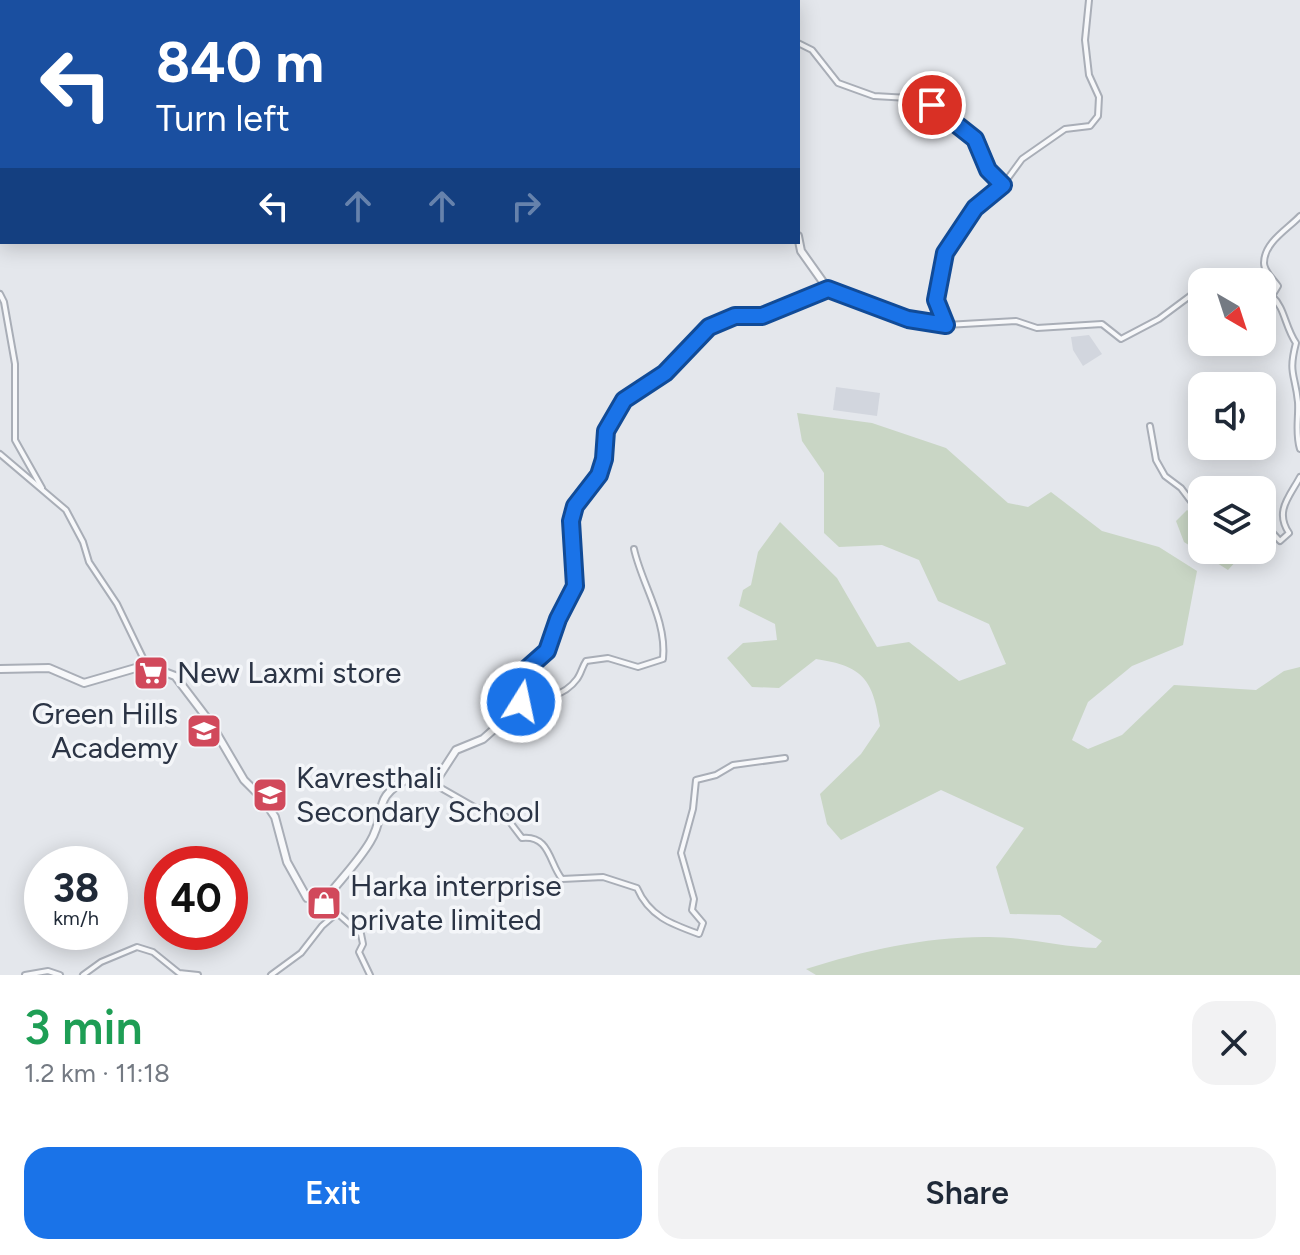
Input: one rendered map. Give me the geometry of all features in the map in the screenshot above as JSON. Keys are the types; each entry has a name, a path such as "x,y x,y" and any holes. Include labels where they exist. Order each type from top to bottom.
{"street":[{"path":"946,325 936,300 945,253 975,208 1003,185 1022,159 1065,129 1090,126 1098,116 1099,97 1089,75 1085,40 1089,0"},
{"path":"800,44 812,50 838,83 874,96 926,99 975,139 988,170 1003,185"},
{"path":"1266,268 1265,258 1277,236 1300,216"},
{"path":"800,244 801,251 828,289 908,319 946,325 1016,321 1037,328 1102,324 1121,339 1159,319 1188,297"},
{"path":"434,784 456,750 483,739 516,711 521,702 521,674 547,651 558,619 575,586 571,521 575,506 599,475 604,459 606,431 624,400 665,373 709,327 735,316 762,316 828,289"},
{"path":"0,294 15,364 15,440 43,490"},
{"path":"1276,300 1281,305 1286,328 1296,343 1289,367 1298,402 1297,439 1300,449"},
{"path":"1150,426 1156,460 1165,476 1188,497"},
{"path":"0,454 66,510 83,542 89,562 117,604 146,665"},
{"path":"1276,537 1280,541 1289,533 1283,522 1283,504 1300,477"},
{"path":"521,702 547,698 563,691 578,678 586,661 608,658 638,667 663,659 656,610 640,575 634,549"},
{"path":"0,669 49,668 84,683 146,665 175,676 210,722 244,780 275,817 287,862 307,898 327,897 373,839 381,801 394,786 411,777 434,784 476,808 503,813 522,838 539,841 552,854 556,872 562,879 603,877 637,888 644,906 699,934 703,923 692,910 694,899 681,853 693,809 696,780 716,775 733,765 785,758"},
{"path":"327,897 337,913 361,934 363,944 359,952 370,975"},
{"path":"271,975 301,953 322,926 337,913"},
{"path":"83,975 101,962 137,947 153,952 179,973 198,975"},
{"path":"25,975 48,971 60,975"}],"shaded area":[{"path":"1089,335 1102,354 1083,366 1073,350 1071,337"},
{"path":"836,387 880,393 877,416 833,410"}],"green space":[{"path":"797,413 872,423 946,448 1008,503 1028,507 1051,492 1102,531 1159,547 1197,571 1183,645 1132,666 1088,702 1072,740 1088,749 1122,735 1174,685 1256,690 1284,671 1300,667 1300,975 816,975 806,969 849,956 939,939 998,937 1096,948 1102,941 1060,915 1010,914 996,867 1024,828 941,790 841,840 827,824 820,794 861,754 880,726 869,686 855,671 816,659 779,688 752,687 727,658 743,643 777,640 775,624 739,606 743,590 751,585 758,552 780,522 837,578 877,647 909,642 959,681 1006,664 989,624 938,601 919,560 882,545 839,547 824,533 824,473 802,441"},
{"path":"1188,511 1188,545 1184,542 1176,521"},
{"path":"1219,564 1233,564 1228,570"}],"place":[{"name":"New Laxmi store","path":"151,673"},
{"name":"Green Hills Academy","path":"204,731"},
{"name":"Kavresthali Secondary School","path":"270,795"},
{"name":"Harka interprise private limited","path":"324,903"}],"route":[{"path":"521,702 521,674 527,665 547,651 558,619 575,586 571,521 575,506 599,475 604,459 606,431 624,400 636,395 665,373 709,327 735,316 762,316 828,289 908,319 946,325 936,300 945,253 975,208 1003,185 988,170 975,139 932,105"}]}
